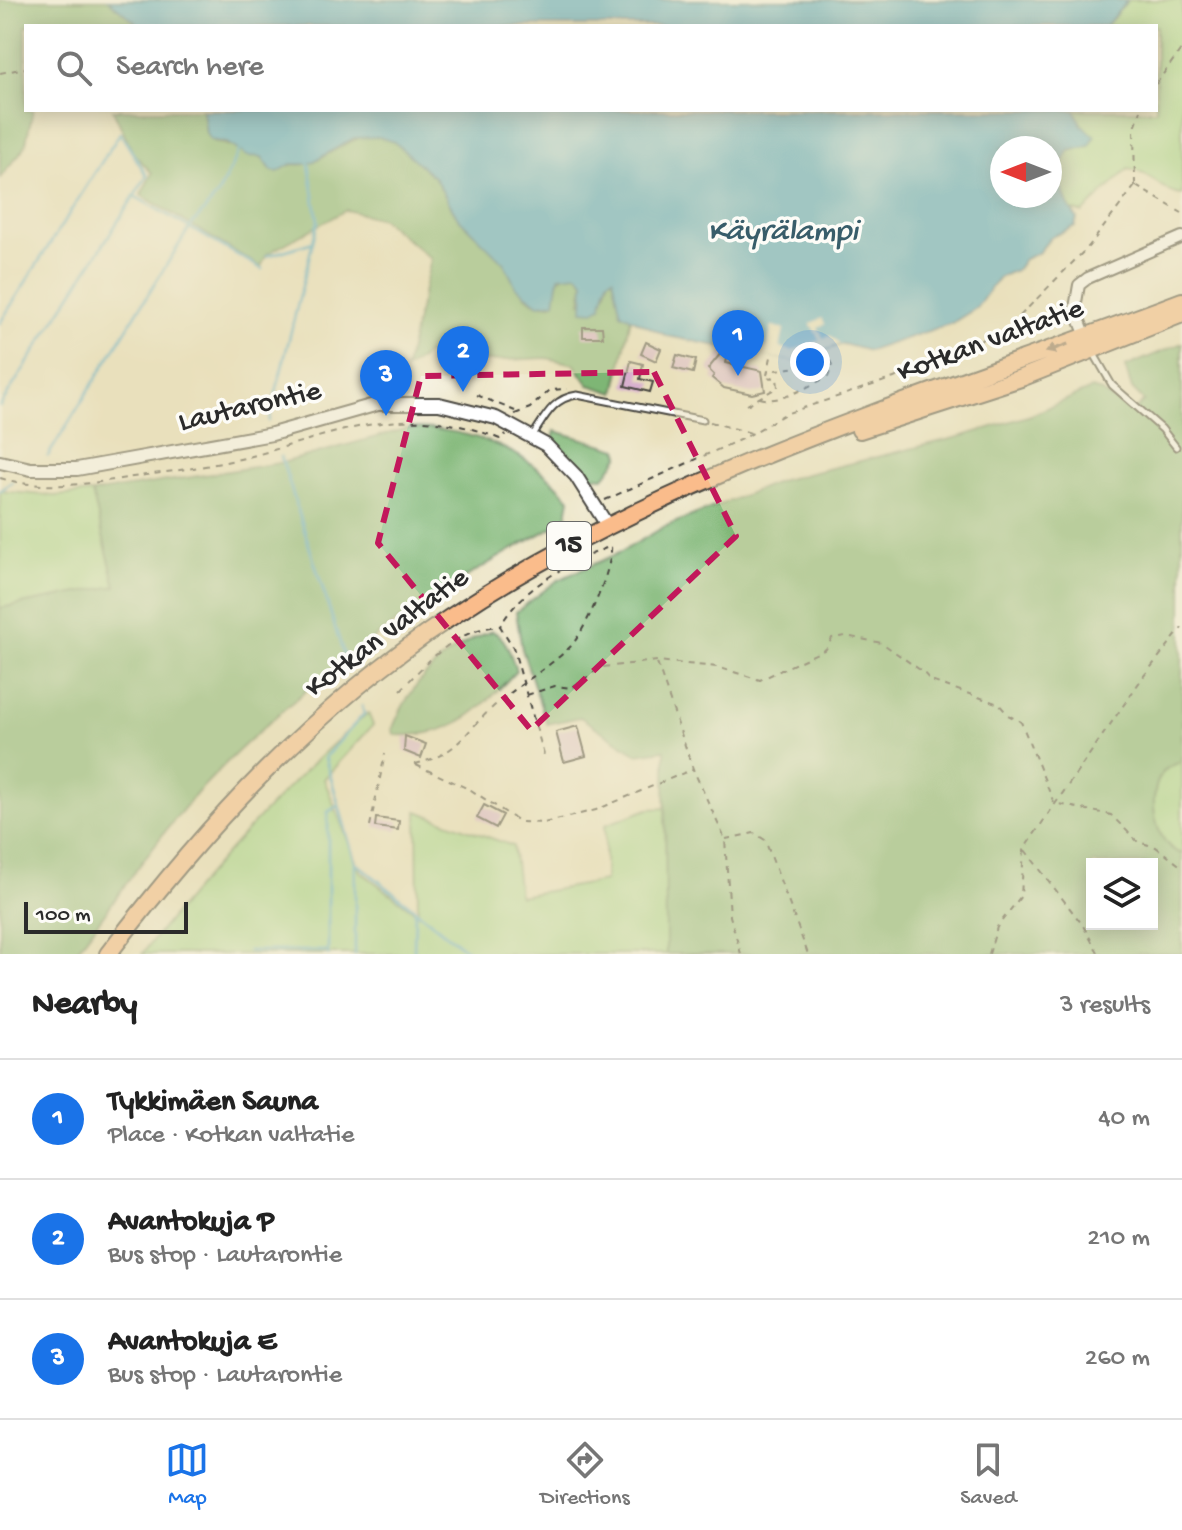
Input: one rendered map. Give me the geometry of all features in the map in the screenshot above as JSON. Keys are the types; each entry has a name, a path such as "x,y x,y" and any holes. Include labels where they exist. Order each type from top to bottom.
{"highway":[{"name":"Kotkan valtatie","path":"1089,344 1182,301"},
{"name":"Kotkan valtatie","path":"108,954 228,807 337,704 449,618 607,525 774,454 1182,314"}],"street":[{"path":"1089,344 1078,319 1075,297 1082,281 1182,237"},
{"name":"Lautarontie","path":"0,462 31,469 77,469 272,434 359,408 399,402 439,404 478,412 533,436 560,458 607,525"}],"lane":[{"path":"1089,344 1107,379 1176,447"},
{"path":"533,436 559,400 585,395 703,420"}],"path":[{"path":"1158,81 1182,48"},
{"path":"0,73 24,68"},
{"path":"595,506 752,433 785,414 894,378 990,338 1026,313 1089,246 1135,186 1134,130 1140,112"},
{"path":"1135,186 1143,187 1182,213"},
{"path":"990,338 1041,330 1078,319"},
{"path":"767,377 771,357"},
{"path":"760,398 769,401 828,377 832,366 829,357 807,366 776,370 773,377"},
{"path":"747,405 778,387 779,380 762,377"},
{"path":"477,395 517,411 530,408 544,394 560,387 585,395"},
{"path":"514,417 517,411"},
{"path":"0,478 48,486 136,476 248,457 386,418 443,422 500,439 506,434"},
{"path":"703,420 752,433"},
{"path":"500,626 513,603 552,576 611,546 612,558 604,582 572,645 491,709 464,741 441,758 415,764 471,790 520,822 544,823 596,810 693,769"},
{"path":"500,626 513,647 544,755"},
{"path":"401,690 432,657 457,639 476,630 500,626"},
{"path":"989,954 997,927 1021,896 1024,849 1182,628"},
{"path":"527,695 555,686 571,688 603,667 657,661 717,667 760,680 826,649 832,638 846,636 882,643 931,681 999,704 1008,715 1021,722 1054,803"},
{"path":"657,661 693,769 725,839 730,916 741,954"},
{"path":"370,826 385,754"},
{"path":"1054,803 1111,815 1138,842 1156,847 1182,867"},
{"path":"725,839 754,833 765,840 808,954"},
{"path":"1024,849 1082,924 1099,954"}],"highlighted area":[{"path":"654,372 736,536 531,730 378,543 421,376"}],"green space":[{"path":"0,0 108,0 138,24 24,24 24,112 33,112 25,147 0,178"},
{"path":"1128,0 1182,0 1182,195 1169,191 1144,174 1128,169 1083,213 1071,210 1077,218 1075,226 1051,237 1038,253 1024,259 1016,270 999,277 976,308 952,323 1041,208 1062,208 1062,136 1051,136 1052,112 1158,112 1158,24 1108,24"},
{"path":"114,112 203,112 206,133 215,143 262,157 272,171 290,165 304,165 362,137 385,136 433,176 458,217 500,258 528,298 552,304 560,278 578,274 584,281 581,302 606,293 608,280 613,277 621,313 631,318 615,393 589,385 574,364 546,358 488,361 429,353 405,370 431,259 382,219 346,210 267,254 261,267 141,195 152,173 133,153"},
{"path":"1182,343 1182,761 1167,769 1159,779 1154,803 1155,816 1164,840 1182,854 1182,954 666,954 665,750 637,754 580,717 547,724 522,649 516,612 558,580 621,552 664,527 782,480 963,436 1031,415 1091,389 1102,392 1132,413 1144,401 1132,389 1125,367"},
{"path":"409,428 455,432 518,455 554,482 570,499 566,520 419,607 282,711 200,790 74,954 0,954 0,608 116,586 92,493 285,462"},
{"path":"555,431 618,449 620,455 604,477 588,476 553,439"},
{"path":"0,491 54,496 92,493 116,586 0,608"},
{"path":"492,631 505,642 516,671 477,710 449,727 416,735 395,735 392,730 399,713 431,670 459,647"},
{"path":"368,713 373,725 324,779 360,871 418,914 417,811 513,846 519,896 605,881 605,825 648,809 665,808 667,954 142,954 194,889 249,828"},
{"path":"1182,761 1182,854 1164,840 1155,816 1154,803 1159,779 1167,769"}],"water":[{"path":"108,0 1128,0 1108,24 138,24"},
{"name":"Käyrälampi","path":"203,112 1076,112 1081,124 1095,136 1090,146 1069,151 1062,177 1062,136 990,136 990,208 1062,208 1062,186 1077,218 1075,226 1051,237 1038,253 1024,259 1016,270 999,277 976,308 952,323 869,351 843,344 794,361 667,336 621,313 613,277 608,280 601,307 594,311 583,310 584,281 578,274 559,276 555,302 539,304 516,287 504,263 458,218 434,177 394,142 379,137 354,138 309,164 291,164 278,172 272,171 262,157 247,156 227,143 210,140"}],"pier":[{"path":"822,318 825,324 818,328 823,338 831,336 840,344 794,361 757,355 768,346 772,326 784,329 780,348 792,351 820,340 811,324"}],"building":[{"path":"583,327 602,327 603,337 583,337"},
{"path":"646,342 661,349 656,361 641,354"},
{"path":"730,342 726,363 762,371 765,391 752,394 724,388 712,378 714,375 708,369"},
{"path":"677,355 696,360 693,373 673,368"},
{"path":"631,361 643,364 640,379 653,382 650,392 625,386"},
{"path":"578,726 586,756 564,762 556,732"},
{"path":"405,736 426,744 421,758 404,751"},
{"path":"484,805 503,815 496,828 477,818"},
{"path":"376,818 399,821 398,830 375,827"}],"waterway":[{"path":"0,323 120,133 147,176 0,406"},
{"path":"48,456 190,227 217,196 239,151"},
{"path":"269,421 318,221 309,164"},
{"path":"134,196 262,269"},
{"path":"267,256 313,242"},
{"path":"281,457 347,665"},
{"path":"0,491 12,482"},
{"path":"355,954 355,862 325,757 364,714 362,706"},
{"path":"328,954 328,812 339,805"},
{"path":"355,862 471,954"},
{"path":"414,954 415,910"},
{"path":"248,951 328,951"}],"place":[{"name":"Tykkimäen Sauna","path":"738,376"},
{"name":"Avantokuja P","path":"463,392"},
{"name":"Avantokuja E","path":"386,416"}]}
